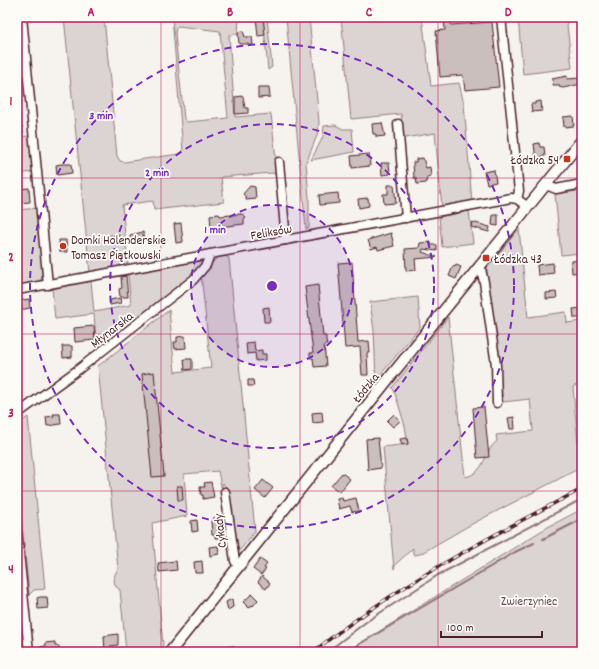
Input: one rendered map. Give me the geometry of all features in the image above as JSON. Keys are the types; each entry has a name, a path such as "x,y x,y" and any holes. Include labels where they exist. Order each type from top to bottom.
{"main road":[{"name":"Łódzka","path":"170,652 582,140"}],"street":[{"path":"22,17 48,285"},
{"path":"501,17 519,191 517,200 528,207"},
{"path":"398,124 406,218"},
{"path":"279,162 286,240"},
{"path":"546,185 556,189 582,185"},
{"name":"Feliksów","path":"17,290 512,198 517,200"},
{"name":"Młynarska","path":"17,414 79,369 193,280 206,265 210,254"},
{"path":"480,265 484,282 496,365 497,403"},
{"name":"Cykady","path":"225,492 235,561 239,567"},
{"path":"17,533 29,652"}],"green space":[{"path":"64,17 104,17 117,156 120,161 124,162 179,154 183,151 172,17 239,17 238,34 229,35 235,117 271,114 278,177 273,173 221,177 224,202 154,210 153,201 122,205 128,264 90,273","holes":["178,26 220,31 228,118 187,122 184,119 175,34 176,28"]},
{"path":"263,17 267,17 272,67 268,70"},
{"path":"286,17 309,17 319,122 318,133 306,163 309,197 309,228 306,229"},
{"path":"341,17 422,17 431,86 459,83 464,104 472,202 442,208 435,133 405,138 403,135 401,114 351,119"},
{"path":"518,17 566,17 572,68 523,74"},
{"path":"335,125 343,129 352,129 354,152 311,160 323,137 324,126"},
{"path":"30,136 34,172 17,174 17,137"},
{"path":"580,192 582,202 582,253 561,255 555,194"},
{"path":"38,208 44,274 39,282 17,286 17,210"},
{"path":"469,211 473,243 442,247 439,217"},
{"path":"519,229 528,317 566,312 567,323 582,321 582,382 573,387 580,468 470,525 420,554 413,554 413,548 396,564 394,569 383,447 408,444 405,426 394,390 392,388 448,317 465,477 472,475 481,467 492,446 497,441 496,435 533,431 530,399 503,402 487,277 487,268"},
{"path":"222,255 229,258 255,531 237,554 228,496 223,483 223,496 218,471 184,474 187,516 152,523 163,645 158,652 126,652 120,590 117,588 114,580 118,569 98,366 169,310 175,372 211,368 201,274 219,256"},
{"path":"213,256 191,277 97,351 94,314 55,319 52,289 91,281 94,312 131,305 128,275 115,277 116,275 139,273 152,268"},
{"path":"418,297 420,327 376,380 374,331 370,302"},
{"path":"28,417 45,589 34,590 29,595 17,471 17,425"},
{"name":"Zwierzyniec","path":"582,509 582,652 346,652 546,528"}],"building":[{"path":"256,17 263,17 265,35 258,36"},
{"path":"444,17 450,17 451,25 492,22 499,87 465,90 463,75 440,77 436,31 445,30"},
{"path":"243,31 245,37 252,37 253,45 239,44 238,32"},
{"path":"567,76 567,79 580,78 581,84 563,88 559,87 559,85 553,85 552,79"},
{"path":"258,87 269,87 270,97 258,98"},
{"path":"243,96 245,108 248,108 248,113 235,114 235,97"},
{"path":"541,101 542,111 532,112 531,104"},
{"path":"573,116 574,126 564,127 563,117"},
{"path":"382,123 385,136 376,137 376,134 373,134 372,124"},
{"path":"22,126 23,133 17,134 17,127"},
{"path":"539,143 540,147 544,147 545,156 541,156 541,159 536,159 534,144"},
{"path":"369,154 370,166 352,168 351,156"},
{"path":"423,158 426,168 430,167 431,176 427,177 426,183 417,184 416,178 414,178 413,162 416,162 416,159"},
{"path":"381,163 389,163 390,174 382,175"},
{"path":"71,164 72,173 57,175 56,165"},
{"path":"494,170 496,182 487,184 484,172"},
{"path":"388,185 394,185 396,203 384,204 383,194 388,194"},
{"path":"250,186 255,187 256,199 246,200 246,197 243,194"},
{"path":"29,188 30,202 19,203 18,189"},
{"path":"338,193 339,203 320,205 319,195"},
{"path":"368,198 369,206 359,208 358,199"},
{"path":"219,214 220,216 242,214 246,217 244,219 244,224 211,228 210,215"},
{"path":"493,215 498,215 498,226 492,225"},
{"path":"472,222 490,227 489,232 471,227"},
{"path":"181,223 183,242 176,243 174,224"},
{"path":"143,232 144,241 130,241 130,235"},
{"path":"391,233 394,246 378,250 377,247 371,249 368,240"},
{"path":"119,235 119,240 108,242 107,236"},
{"path":"59,240 66,240 67,252 60,252"},
{"path":"431,242 431,245 437,245 437,251 423,249 422,252 437,257 415,259 416,270 406,271 405,249 419,248 420,243"},
{"path":"581,260 582,272 572,273 571,261"},
{"path":"352,262 358,342 369,341 370,353 367,353 368,375 362,375 360,347 345,348 338,263"},
{"path":"553,263 554,273 538,275 537,265"},
{"path":"456,265 461,267 456,279 449,276 453,266 455,267"},
{"path":"126,276 128,297 120,297 119,289 122,288 121,277"},
{"path":"318,285 323,336 326,336 327,345 324,345 326,366 314,367 313,358 310,358 310,353 313,353 305,287"},
{"path":"556,292 557,298 546,299 546,293"},
{"path":"120,298 121,303 110,305 110,300"},
{"path":"29,299 30,308 20,310 18,301"},
{"path":"269,307 270,322 264,322 263,308"},
{"path":"582,308 582,318 574,318 573,309"},
{"path":"94,326 95,340 75,342 74,328"},
{"path":"185,336 186,348 175,349 174,342 177,342 177,337"},
{"path":"254,342 255,351 262,350 262,354 266,354 266,360 256,361 255,353 247,354 246,343"},
{"path":"62,346 72,346 72,357 63,358"},
{"path":"184,359 192,359 192,369 185,370"},
{"path":"154,372 164,476 152,477 142,374"},
{"path":"248,380 253,380 254,386 248,386"},
{"path":"484,407 489,457 477,458 473,408"},
{"path":"322,412 323,422 313,423 312,413"},
{"path":"53,414 60,414 61,424 47,426 46,417 54,416"},
{"path":"394,414 400,421 393,427 387,421"},
{"path":"514,417 515,429 510,429 508,418"},
{"path":"378,438 381,468 368,470 366,439"},
{"path":"407,438 408,444 402,445 400,439"},
{"path":"342,473 350,479 340,492 331,486"},
{"path":"263,480 273,488 265,498 255,490"},
{"path":"211,482 214,497 203,499 200,487 205,487 204,483"},
{"path":"177,486 182,486 183,500 178,500"},
{"path":"342,498 343,501 356,498 359,511 352,512 350,506 339,509 337,499"},
{"path":"222,517 223,524 220,524 222,538 215,538 215,535 212,535 211,521 213,521 213,518"},
{"path":"197,520 198,531 192,532 191,521"},
{"path":"218,546 219,554 210,556 209,547"},
{"path":"260,559 267,564 264,568 266,569 261,575 253,569"},
{"path":"176,561 177,570 159,572 158,563"},
{"path":"202,561 203,573 195,573 194,562"},
{"path":"262,576 270,583 266,589 258,582"},
{"path":"252,594 258,600 249,608 243,602"},
{"path":"47,597 48,608 38,609 37,598"},
{"path":"232,599 233,607 228,610 226,602"},
{"path":"118,634 118,645 110,646 111,651 105,651 104,636"},
{"path":"55,642 55,646 59,646 59,652 41,652 40,647 46,646 45,643"},
{"path":"234,646 234,652 221,652 220,647"}],"waterway":[{"path":"327,652 366,622 438,575 582,499"},
{"path":"543,539 582,519"},
{"path":"346,652 515,552 534,543"}],"railway":[{"path":"313,652 377,605 443,564 512,525 582,489"}],"place":[{"name":"Łódzka 54","path":"567,159"},
{"name":"Domki Holenderskie Tomasz Piątkowski","path":"63,246"},
{"name":"Łódzka 43","path":"486,258"}]}
